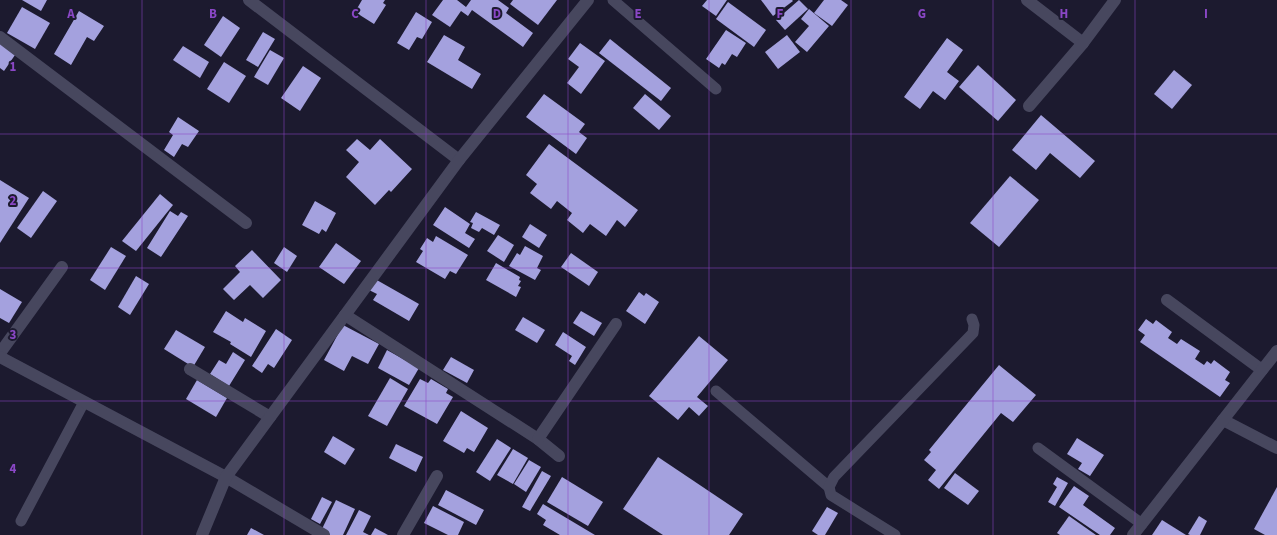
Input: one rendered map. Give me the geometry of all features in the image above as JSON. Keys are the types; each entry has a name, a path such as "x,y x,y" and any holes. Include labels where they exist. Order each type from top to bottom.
{"street":[{"path":"249,0 459,160"},
{"path":"202,535 226,477 459,160 588,0"},
{"path":"1027,0 1083,43"},
{"path":"1029,106 1083,43 1115,0"},
{"path":"0,37 246,223"},
{"path":"0,353 62,267"},
{"path":"1167,300 1262,370"},
{"path":"345,315 538,439 559,456"},
{"path":"538,439 616,324"},
{"path":"1133,535 1277,351"},
{"path":"0,357 226,477 324,535"},
{"path":"190,369 270,417"},
{"path":"1223,420 1277,448"},
{"path":"403,535 437,476"}],"lane":[{"path":"613,0 716,89"},
{"path":"829,487 834,477 973,333 974,325 972,319"},
{"path":"716,391 829,487 831,496 895,535"},
{"path":"21,522 84,402"},
{"path":"1038,448 1142,524"}],"building":[{"path":"22,0 47,0 41,11"},
{"path":"362,0 385,0 383,3 386,5 374,24 355,12"},
{"path":"443,0 457,0 466,7 471,0 498,0 509,8 506,13 533,33 523,47 472,10 468,16 461,11 450,27 432,15"},
{"path":"513,0 557,0 538,25 510,4"},
{"path":"707,0 727,0 716,16 702,6"},
{"path":"761,0 792,0 793,1 773,16"},
{"path":"799,0 808,9 785,30 776,20"},
{"path":"824,0 841,0 848,5 832,26 814,13"},
{"path":"728,2 766,30 754,47 716,19"},
{"path":"22,7 50,23 35,49 7,33"},
{"path":"809,9 829,26 807,52 795,42 809,26 801,19"},
{"path":"79,11 104,26 94,41 87,37 71,65 54,54"},
{"path":"416,12 432,22 422,39 417,37 409,50 397,43"},
{"path":"223,16 240,28 221,57 204,45"},
{"path":"726,30 746,43 737,57 732,54 725,65 722,63 719,68 706,59"},
{"path":"263,32 275,39 258,67 246,60"},
{"path":"444,35 465,47 458,60 481,74 472,89 427,62"},
{"path":"787,35 800,52 778,69 765,52"},
{"path":"947,38 963,50 947,72 959,81 945,100 933,91 920,109 904,97"},
{"path":"610,39 671,88 661,101 599,53"},
{"path":"0,43 15,55 4,71 0,68"},
{"path":"580,43 605,61 581,94 567,83 579,67 568,59"},
{"path":"183,46 209,62 200,78 173,60"},
{"path":"270,50 284,58 268,85 254,77"},
{"path":"224,62 246,76 229,103 207,89"},
{"path":"978,65 1016,100 998,121 959,87"},
{"path":"303,66 321,78 300,111 281,98"},
{"path":"1174,70 1192,85 1172,109 1154,94"},
{"path":"544,94 585,124 579,132 587,138 576,154 526,117"},
{"path":"645,94 671,116 659,130 633,108"},
{"path":"1041,115 1095,161 1080,178 1050,153 1036,170 1012,150"},
{"path":"178,117 199,131 188,147 182,144 174,157 164,150 173,135 169,132"},
{"path":"357,139 370,150 380,139 412,169 391,192 389,190 375,205 346,177 359,162 346,150"},
{"path":"549,144 638,210 625,227 617,220 606,236 590,224 583,233 567,220 572,213 557,201 551,209 530,193 537,184 526,175"},
{"path":"1010,176 1039,200 999,247 970,223"},
{"path":"0,180 29,198 0,243"},
{"path":"43,191 57,201 31,238 17,228"},
{"path":"160,194 173,205 136,251 122,241"},
{"path":"315,201 336,213 326,232 322,229 319,234 302,225"},
{"path":"445,207 470,224 465,233 475,239 469,248 433,225"},
{"path":"170,211 178,216 181,212 188,216 161,257 147,248"},
{"path":"476,212 500,225 494,235 482,228 479,232 471,228 473,223 470,222"},
{"path":"530,224 547,235 539,248 522,237"},
{"path":"498,235 514,245 504,262 487,251"},
{"path":"436,236 468,255 456,274 450,271 445,279 416,262 423,251 420,249 427,238 433,242"},
{"path":"336,243 361,261 344,284 319,267"},
{"path":"525,246 543,256 537,268 541,270 535,280 509,266 517,253 520,255"},
{"path":"111,247 126,256 105,290 90,280"},
{"path":"284,247 297,256 287,272 274,263"},
{"path":"252,250 281,280 263,298 250,285 234,300 223,289 240,272 235,266"},
{"path":"571,253 598,272 589,286 561,267"},
{"path":"496,263 520,277 519,280 521,281 518,286 521,287 516,297 486,280"},
{"path":"136,276 149,284 130,315 118,307"},
{"path":"375,279 419,304 409,321 373,300 377,294 369,290"},
{"path":"0,289 22,302 9,323 0,318"},
{"path":"639,292 644,296 646,293 659,302 645,324 626,311"},
{"path":"226,311 243,322 245,318 266,331 251,357 230,344 231,342 213,332"},
{"path":"581,311 602,323 594,336 573,323"},
{"path":"523,317 545,330 537,343 515,330"},
{"path":"1146,319 1153,324 1156,320 1172,332 1168,338 1177,344 1181,339 1200,351 1195,359 1204,365 1207,361 1211,364 1214,360 1230,372 1225,380 1230,383 1220,397 1140,342 1145,335 1138,330"},
{"path":"343,325 379,344 368,364 352,356 344,371 324,360"},
{"path":"276,329 292,340 274,368 268,364 262,373 252,366"},
{"path":"176,330 205,347 193,367 164,349"},
{"path":"563,332 586,347 575,365 569,361 572,356 555,345"},
{"path":"699,336 728,360 697,397 708,406 699,416 689,407 678,420 649,396"},
{"path":"387,350 419,368 409,385 378,368"},
{"path":"233,352 245,360 229,386 210,374 219,360 226,364"},
{"path":"451,357 474,370 467,383 443,370"},
{"path":"999,365 1036,395 1013,422 1001,413 939,489 928,480 936,470 924,460 931,452 929,450"},
{"path":"390,378 408,389 387,426 368,416"},
{"path":"420,379 428,383 431,379 448,389 446,393 453,397 437,424 404,406"},
{"path":"197,380 227,398 216,417 186,399"},
{"path":"461,411 488,428 474,452 467,448 464,453 443,441"},
{"path":"333,436 355,449 345,465 324,452"},
{"path":"1077,438 1104,455 1090,476 1078,469 1082,463 1067,454"},
{"path":"497,439 511,448 490,481 476,472"},
{"path":"396,444 423,457 416,472 389,458"},
{"path":"513,449 528,458 513,484 497,475"},
{"path":"658,457 743,514 729,535 663,535 623,509"},
{"path":"529,460 541,467 526,492 514,484"},
{"path":"542,471 551,476 530,511 522,507"},
{"path":"955,473 979,491 968,505 944,488"},
{"path":"562,477 603,502 588,526 547,502"},
{"path":"1057,477 1068,483 1055,506 1048,502 1057,487 1053,484"},
{"path":"1074,486 1089,496 1083,505 1115,528 1110,535 1100,535 1059,507"},
{"path":"1277,487 1277,535 1265,535 1254,529"},
{"path":"446,490 484,510 476,525 438,505"},
{"path":"322,497 332,502 320,524 311,519"},
{"path":"336,500 355,509 343,535 329,535 321,531"},
{"path":"543,504 595,535 560,535 543,525 546,520 537,514"},
{"path":"433,506 464,522 458,535 448,535 424,523"},
{"path":"827,507 838,513 825,535 818,535 812,531"},
{"path":"359,510 371,516 363,532 369,535 346,535"},
{"path":"1069,516 1096,535 1060,535 1057,533"},
{"path":"1199,516 1207,521 1200,535 1188,534"},
{"path":"1162,520 1186,535 1152,535"},
{"path":"251,528 264,535 247,535"},
{"path":"375,528 388,535 371,535"}]}
